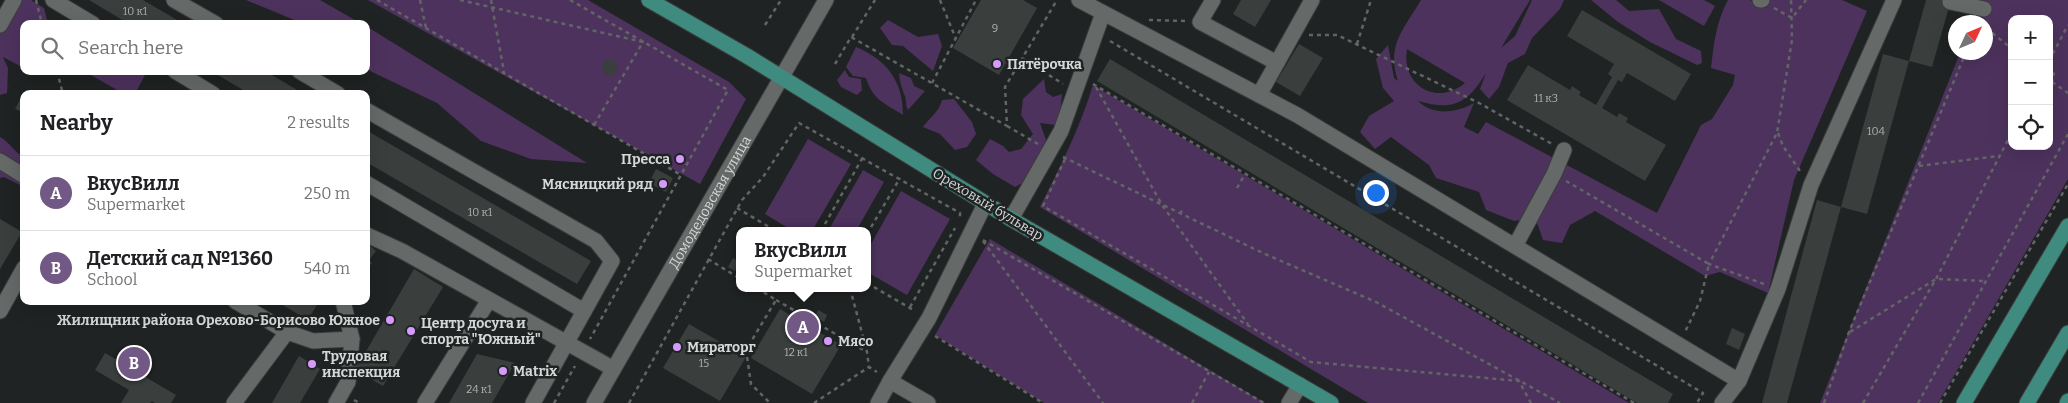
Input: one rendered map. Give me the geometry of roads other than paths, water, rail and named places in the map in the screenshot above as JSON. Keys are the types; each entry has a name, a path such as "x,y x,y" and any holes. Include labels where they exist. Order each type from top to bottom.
{"main road":[{"name":"Ореховый бульвар","path":"649,0 781,76 985,204 1331,403"},
{"path":"1964,403 2068,226"},
{"path":"2027,403 2068,332"}],"street":[{"path":"0,25 14,0"},
{"path":"53,0 87,20"},
{"path":"174,0 209,20"},
{"name":"Домодедовская улица","path":"594,403 612,368 826,0"},
{"path":"1079,0 1297,115 1401,175 1515,246 1552,265 1739,381"},
{"path":"1213,0 1200,22 1277,64"},
{"path":"1259,95 1312,0"},
{"path":"1722,403 1739,381 1778,289 1811,187 1894,0"},
{"path":"1950,2 1984,9"},
{"path":"1011,219 1061,131 1103,13"},
{"path":"182,75 206,90"},
{"path":"306,75 331,90"},
{"path":"370,112 596,241 612,261 533,403"},
{"path":"1515,246 1554,174 1564,150"},
{"path":"2,166 20,174"},
{"path":"370,185 584,311"},
{"path":"878,403 976,236 985,204"},
{"path":"370,236 402,251 612,368"},
{"path":"0,311 20,275"},
{"path":"425,403 489,300"},
{"path":"242,305 287,332 313,342 352,339"},
{"path":"336,403 348,382 352,339 344,305"},
{"path":"234,403 287,332"},
{"path":"890,381 928,403"},
{"path":"1288,403 1300,385"}],"place":[{"name":"Пятёрочка","path":"997,64"},
{"name":"Пресса","path":"680,159"},
{"name":"Мясницкий ряд","path":"663,184"},
{"name":"Жилищник района Орехово-Борисово Южное","path":"390,320"},
{"name":"ВкусВилл","path":"803,327"},
{"name":"Центр досуга и спорта \"Южный\"","path":"411,331"},
{"name":"Мясо","path":"828,341"},
{"name":"Мираторг","path":"677,347"},
{"name":"Детский сад №1360","path":"134,363"},
{"name":"Трудовая инспекция","path":"312,364"},
{"name":"Matrix","path":"503,371"}]}
